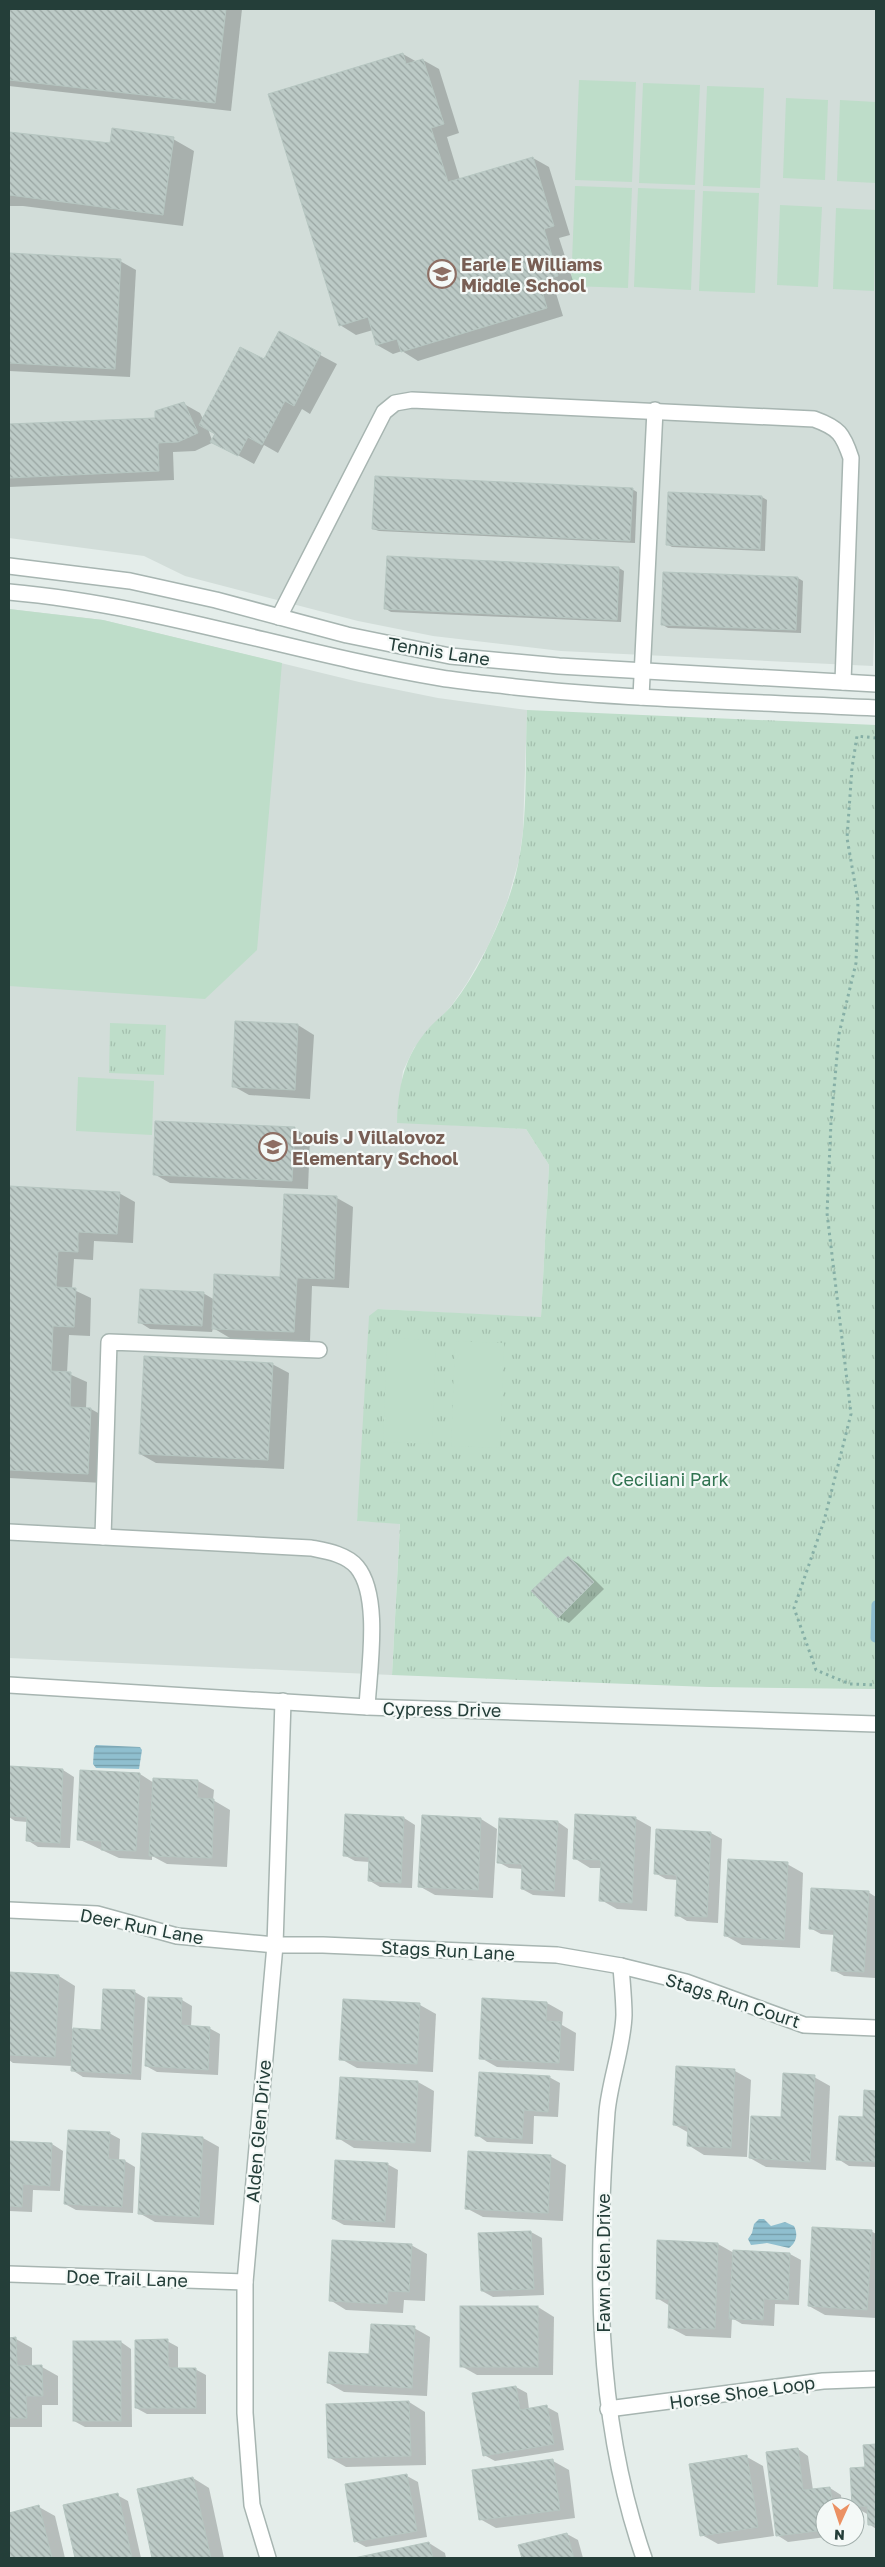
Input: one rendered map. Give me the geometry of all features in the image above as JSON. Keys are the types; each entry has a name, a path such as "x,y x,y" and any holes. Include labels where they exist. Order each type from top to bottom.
{"street":[{"path":"279,617 384,412 395,403 412,400 814,419 833,426 845,442 851,458 843,682"},
{"path":"641,697 655,410"},
{"name":"Tennis Lane","path":"9,566 130,581 348,635 450,656 559,666 876,684"},
{"name":"Tennis Lane","path":"9,592 127,608 309,652 442,678 576,693 876,708"},
{"path":"103,1537 109,1342 319,1350"},
{"path":"9,1532 311,1548 337,1554 356,1565 368,1586 371,1606 367,1707"},
{"name":"Cypress Drive","path":"9,1685 367,1707 876,1724"},
{"name":"Alden Glen Drive","path":"268,2558 252,2505 245,2413 245,2282 275,1946 283,1701"},
{"name":"Deer Run Lane","path":"9,1910 97,1914 177,1936 275,1946"},
{"name":"Stags Run Lane","path":"275,1946 323,1944 557,1955 621,1966"},
{"name":"Stags Run Court","path":"621,1966 690,1984 804,2024 876,2028"},
{"name":"Fawn Glen Drive","path":"621,1966 624,2016 608,2109 600,2216 603,2363 608,2409 635,2534 644,2558"},
{"name":"Doe Trail Lane","path":"9,2274 245,2282"},
{"name":"Horse Shoe Loop","path":"608,2409 823,2381 876,2379"}],"path":[{"path":"876,738 857,736 852,768 847,838 858,900 856,963 839,1034 830,1122 827,1213 851,1414 824,1521 794,1608 816,1670 850,1684 876,1685"}],"shaded area":[{"name":"Earle E Williams Middle School","path":"9,9 876,9 876,591 873,666 561,651 433,636 358,621 185,576 144,556 9,538"},
{"name":"Louis J Villalovoz Elementary School","path":"9,609 103,620 359,682 438,698 527,710 523,831 519,860 507,902 488,946 467,983 452,1005 414,1048 403,1071 397,1122 526,1129 549,1165 541,1318 378,1309 357,1521 400,1523 392,1675 9,1658"}],"green space":[{"path":"579,80 636,82 632,182 575,180"},
{"path":"643,83 700,85 695,185 639,183"},
{"path":"707,86 764,88 760,188 703,186"},
{"path":"786,98 828,100 825,180 783,178"},
{"path":"840,100 876,102 876,183 837,181"},
{"path":"575,186 632,188 628,288 571,286"},
{"path":"638,188 695,190 691,290 634,287"},
{"path":"703,191 759,193 755,293 699,291"},
{"path":"780,205 822,207 818,287 777,285"},
{"path":"836,208 876,210 874,291 833,289"},
{"path":"9,609 103,620 282,663 257,950 205,999 9,986"},
{"name":"Ceciliani Park","path":"527,710 876,725 876,1689 709,1687 392,1675 400,1524 357,1521 369,1316 378,1309 541,1317 549,1165 526,1129 397,1123 401,1085 408,1061 420,1039 453,1004 469,981 495,931 514,882 523,833 525,809"},
{"path":"110,1023 166,1025 164,1075 109,1073"},
{"path":"78,1077 154,1081 152,1135 76,1131"},
{"path":"387,1338 436,1340 432,1444 383,1442"},
{"path":"455,1341 504,1343 500,1448 451,1446"}],"water":[{"path":"96,1745 140,1747 142,1750 139,1769 96,1768 93,1764 94,1748"},
{"path":"759,2219 764,2219 771,2226 785,2222 794,2226 796,2235 794,2243 789,2248 767,2243 751,2245 748,2239 754,2224"}],"building":[{"path":"9,9 226,9 215,103 9,80"},
{"path":"403,53 406,64 423,59 444,124 431,128 448,182 533,157 554,226 544,229 558,276 539,281 547,308 401,352 397,339 376,345 368,317 339,326 268,94"},
{"path":"112,128 174,137 163,215 9,195 9,132 110,143"},
{"path":"9,253 121,259 115,369 9,363"},
{"path":"279,331 321,353 294,406 285,401 262,445 248,437 238,456 210,442 215,434 199,425 240,347 264,359"},
{"path":"184,402 198,433 178,442 158,443 159,471 9,478 9,424 155,418 155,411"},
{"path":"375,476 633,488 630,541 372,529"},
{"path":"668,492 762,496 760,549 666,545"},
{"path":"387,556 619,567 617,620 384,609"},
{"path":"663,572 798,577 796,630 661,625"},
{"path":"235,1021 298,1024 295,1090 232,1087"},
{"path":"155,1121 295,1127 292,1181 153,1175"},
{"path":"9,1186 120,1192 117,1234 78,1232 78,1252 58,1251 56,1287 76,1288 74,1327 53,1326 51,1371 71,1372 70,1407 91,1408 88,1474 9,1470"},
{"path":"284,1194 337,1196 334,1279 297,1278 294,1332 212,1329 214,1274 280,1277"},
{"path":"140,1289 204,1292 202,1326 138,1323"},
{"path":"144,1356 273,1363 268,1460 139,1454"},
{"path":"568,1556 594,1582 558,1618 531,1591"},
{"path":"9,1766 63,1769 60,1843 26,1841 27,1817 9,1816"},
{"path":"80,1770 140,1773 136,1851 101,1850 102,1841 77,1840"},
{"path":"153,1778 198,1780 197,1798 214,1799 212,1858 149,1856"},
{"path":"345,1814 404,1817 401,1883 368,1881 369,1857 343,1856"},
{"path":"575,1814 636,1817 632,1903 599,1901 601,1860 573,1859"},
{"path":"422,1815 481,1818 478,1890 418,1887"},
{"path":"499,1818 558,1821 554,1891 521,1889 522,1864 497,1863"},
{"path":"656,1829 711,1832 707,1917 675,1916 677,1875 654,1874"},
{"path":"728,1859 788,1862 784,1940 724,1936"},
{"path":"811,1888 869,1891 864,1972 831,1971 834,1930 809,1929"},
{"path":"9,1972 59,1975 55,2057 9,2055"},
{"path":"103,1989 135,1990 131,2074 71,2071 73,2028 101,2030"},
{"path":"148,1997 182,1998 181,2025 210,2027 208,2070 145,2066"},
{"path":"482,1998 547,2002 546,2021 561,2022 559,2063 479,2059"},
{"path":"343,1999 420,2003 417,2064 339,2060"},
{"path":"676,2066 735,2069 731,2148 687,2146 688,2126 673,2125"},
{"path":"479,2072 550,2076 548,2112 524,2110 522,2139 475,2136"},
{"path":"783,2073 815,2075 810,2162 749,2158 751,2116 781,2117"},
{"path":"340,2077 418,2081 415,2143 336,2139"},
{"path":"864,2090 876,2091 876,2162 836,2160 839,2116 863,2117"},
{"path":"68,2130 110,2132 108,2159 125,2160 122,2207 64,2204"},
{"path":"142,2133 203,2137 199,2217 138,2214"},
{"path":"9,2141 52,2143 50,2186 23,2184 22,2207 9,2206"},
{"path":"468,2151 551,2155 548,2213 465,2209"},
{"path":"335,2160 388,2163 385,2222 332,2219"},
{"path":"812,2227 872,2230 867,2310 808,2306"},
{"path":"531,2231 534,2289 481,2291 478,2233"},
{"path":"332,2240 412,2244 409,2292 388,2291 387,2304 329,2301"},
{"path":"657,2240 718,2243 715,2329 668,2328 669,2299 656,2299"},
{"path":"733,2250 790,2253 788,2300 764,2299 763,2320 729,2319"},
{"path":"460,2306 538,2306 538,2367 460,2367"},
{"path":"371,2324 415,2326 412,2388 327,2383 329,2352 369,2354"},
{"path":"16,2337 17,2366 42,2365 43,2396 26,2396 27,2418 9,2418 9,2338"},
{"path":"168,2339 168,2368 196,2368 196,2408 135,2408 135,2340"},
{"path":"73,2341 121,2341 121,2421 73,2421"},
{"path":"516,2386 520,2410 547,2405 554,2444 483,2456 472,2393"},
{"path":"409,2401 411,2456 328,2458 326,2404"},
{"path":"876,2444 876,2525 868,2525 865,2497 851,2497 850,2468 865,2467 863,2445"},
{"path":"798,2448 803,2490 830,2487 832,2497 815,2497 815,2531 776,2536 766,2452"},
{"path":"747,2455 758,2527 700,2536 689,2464"},
{"path":"553,2459 560,2510 479,2520 472,2470"},
{"path":"407,2474 417,2531 354,2542 345,2484"},
{"path":"193,2477 211,2558 152,2558 137,2489"},
{"path":"118,2493 132,2558 75,2558 63,2505"},
{"path":"39,2505 52,2558 9,2558 9,2513"},
{"path":"567,2533 574,2558 522,2558 518,2545"},
{"path":"429,2542 433,2558 354,2558"}],"waterway":[{"path":"875,1638 876,1605"}],"place":[{"name":"Earle E Williams Middle School","path":"442,274"},
{"name":"Louis J Villalovoz Elementary School","path":"273,1147"}]}
